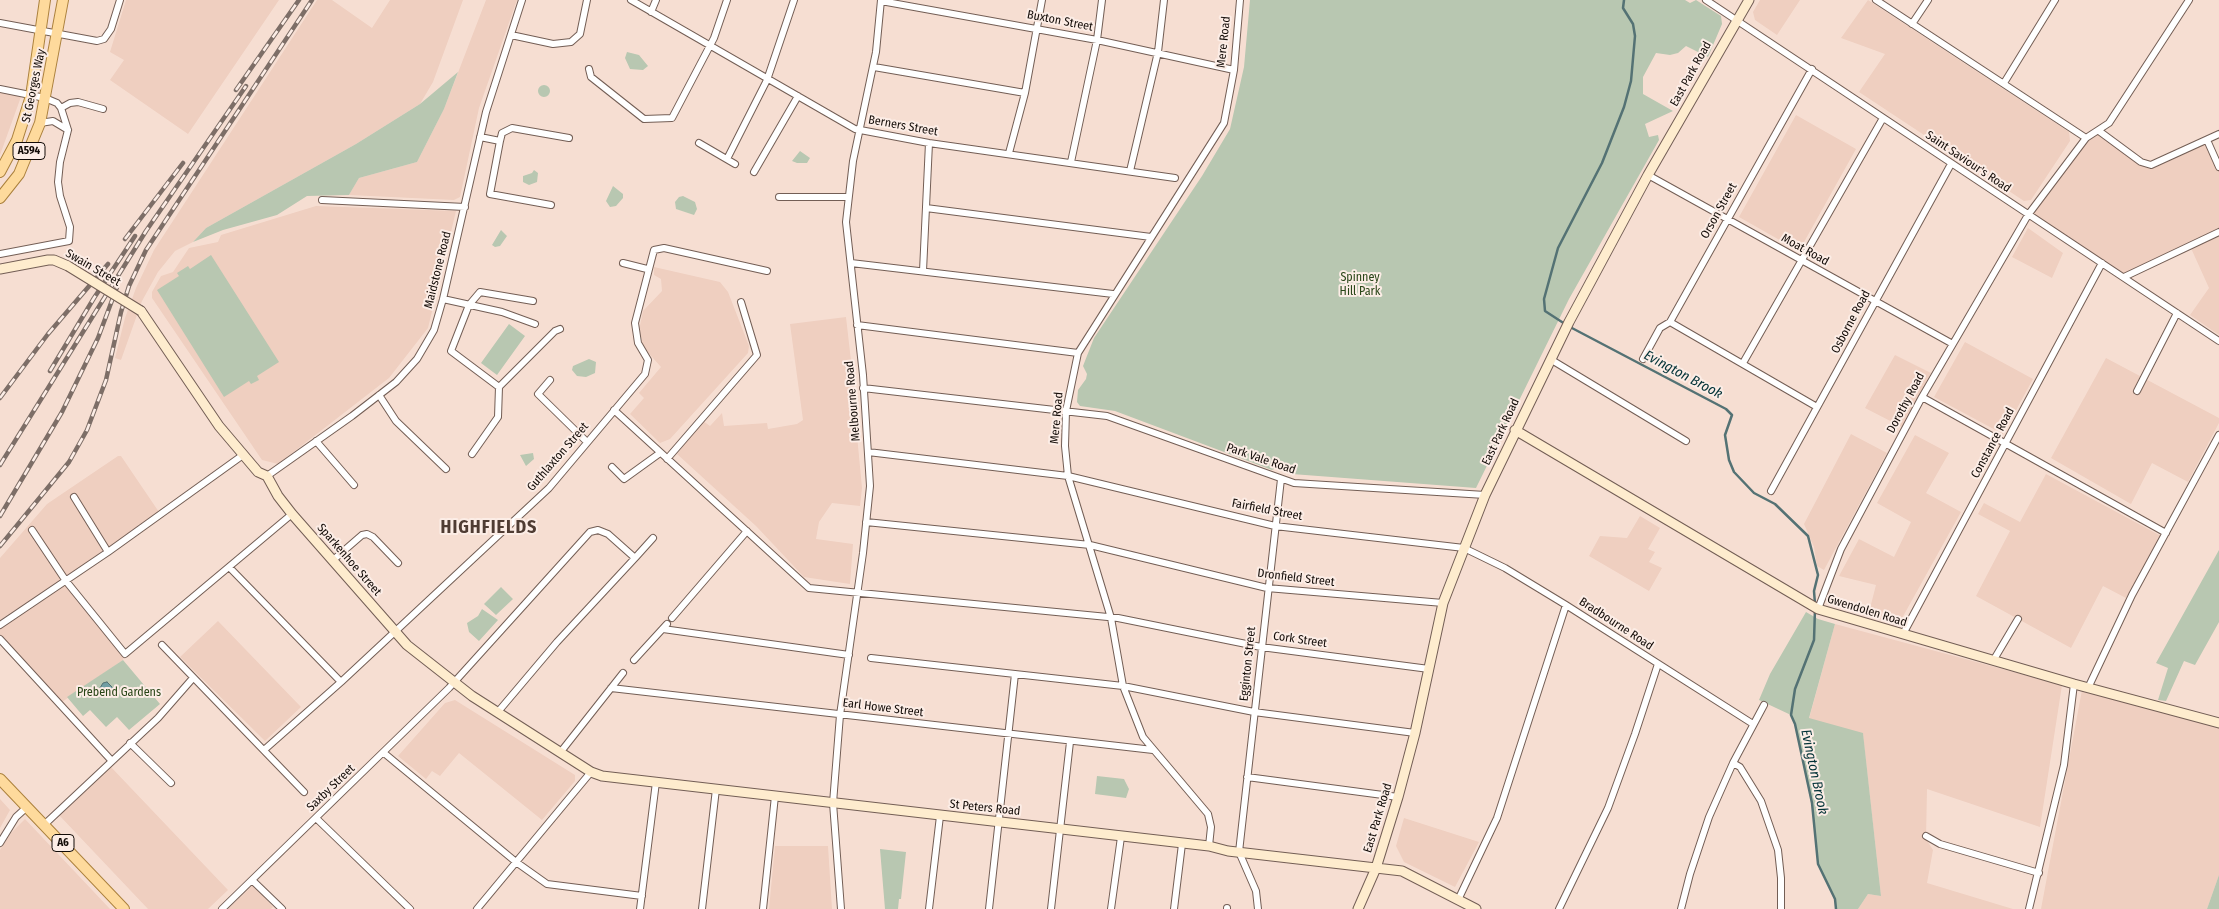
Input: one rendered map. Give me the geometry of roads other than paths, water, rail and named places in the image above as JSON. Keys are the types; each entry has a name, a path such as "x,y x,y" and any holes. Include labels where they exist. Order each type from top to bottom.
{"main road":[{"name":"St Georges Way","path":"0,172 17,140 31,96 45,0"},
{"name":"St Georges Way","path":"0,198 19,174 40,123 63,0"},
{"name":"A6","path":"0,779 45,824 124,909"}],"street":[{"path":"0,23 91,41 104,39 111,29 120,0"},
{"name":"Maidstone Road","path":"267,476 396,382 417,359 434,330 444,299 493,87 512,35 522,0"},
{"path":"512,35 553,44 571,42 580,34 587,0"},
{"name":"Berners Street","path":"631,0 767,80 859,130 1175,178"},
{"path":"651,12 656,0"},
{"path":"589,69 591,77 644,119 672,118 709,46 727,0"},
{"path":"727,159 767,80 794,0"},
{"path":"1009,152 1025,93 1042,0"},
{"path":"1070,162 1097,40 1102,0"},
{"path":"1130,171 1158,52 1164,0"},
{"name":"Mere Road","path":"1209,846 1211,827 1208,814 1143,737 1122,686 1111,618 1068,476 1065,458 1066,412 1078,352 1113,294 1224,123 1234,70 1240,0"},
{"name":"Saint Saviour's Road","path":"1706,0 1812,69 1950,164 2219,341"},
{"name":"East Park Road","path":"1358,909 1376,868 1398,797 1415,733 1443,604 1485,495 1550,359 1648,175 1749,0"},
{"path":"1876,0 2086,138 2109,123 2189,0"},
{"path":"1912,24 1928,0"},
{"path":"2004,83 2055,0"},
{"name":"Buxton Street","path":"881,1 1037,28 1158,52 1234,70"},
{"name":"Melbourne Road","path":"841,909 833,802 840,715 870,486 864,388 846,222 848,197 859,130 874,68 881,1"},
{"path":"874,68 1025,93"},
{"name":"Orson Street","path":"1643,360 1660,328 1670,322 1812,69"},
{"path":"0,89 45,98 57,103 61,108 68,130 60,162 58,182 60,196 70,227 69,240 0,254"},
{"path":"754,172 798,96"},
{"path":"61,108 70,103 78,102 103,109"},
{"path":"1743,363 1883,118"},
{"path":"40,123 53,121 68,130"},
{"path":"550,204 490,194 502,133 512,128 569,138"},
{"path":"2099,131 2141,162 2151,165 2219,134"},
{"path":"480,137 500,140"},
{"name":"Dorothy Road","path":"1816,608 1841,549 1952,343 2028,215 2086,138"},
{"path":"2207,140 2219,166"},
{"path":"923,271 929,142"},
{"path":"699,143 736,164"},
{"name":"Osborne Road","path":"1771,491 1950,164"},
{"name":"Moat Road","path":"1648,175 1952,343"},
{"path":"779,197 848,197"},
{"path":"322,200 465,207"},
{"path":"926,208 1151,237"},
{"path":"2124,277 2219,232"},
{"path":"623,263 647,269 654,250 661,247 767,271"},
{"name":"Swain Street","path":"0,269 54,260 68,266 141,311"},
{"path":"850,263 1113,294"},
{"name":"Constance Road","path":"1903,634 2102,263"},
{"name":"Guthlaxton Street","path":"264,750 341,682 549,488 645,374 648,360 638,343 635,332 647,269"},
{"path":"499,387 451,351 470,305 480,292 533,301"},
{"path":"444,299 502,312 535,324"},
{"path":"667,459 757,355 741,302"},
{"name":"Sparkenhoe Street","path":"141,311 219,426 258,472 267,476 278,496 292,514 394,632 419,656 453,682 497,713 591,772"},
{"path":"2137,391 2177,313"},
{"path":"1670,322 1817,407"},
{"path":"857,325 1078,352"},
{"path":"472,454 498,417 499,387 555,331 560,329"},
{"path":"1550,359 1686,441"},
{"path":"550,380 538,394 587,442"},
{"name":"Park Vale Road","path":"864,388 1107,416 1294,483 1485,495"},
{"path":"379,395 396,421 446,469"},
{"path":"1922,397 2166,533"},
{"name":"Cork Street","path":"614,410 809,588 1111,618 1261,646 1429,669"},
{"name":"Gwendolen Road","path":"1516,430 1816,608 1993,661 2219,723"},
{"path":"2088,688 2132,595 2219,435"},
{"path":"316,441 354,485"},
{"name":"Fairfield Street","path":"868,452 1068,476 1276,526 1464,548"},
{"path":"612,466 624,479 660,454"},
{"path":"0,625 108,552 243,455"},
{"name":"Egginton Street","path":"1239,852 1267,588 1281,478"},
{"path":"74,498 108,552"},
{"path":"32,530 66,581 126,654 292,514"},
{"name":"Dronfield Street","path":"866,522 1090,545 1267,588 1443,604"},
{"name":"Saxby Street","path":"222,909 384,753 453,682 590,532 598,530 608,534 635,558"},
{"path":"672,618 746,531"},
{"path":"332,561 362,535 367,534 398,563"},
{"path":"497,713 557,642 653,538"},
{"name":"Bradbourne Road","path":"1464,548 1505,568 1566,605 1753,724"},
{"path":"230,568 341,682"},
{"path":"1458,900 1497,818 1566,605"},
{"path":"1993,661 2018,619"},
{"path":"634,660 665,626 849,655"},
{"path":"0,639 111,760"},
{"path":"162,644 304,792"},
{"path":"870,658 1122,686 1254,712 1415,733"},
{"path":"1559,909 1608,808 1636,734 1658,664"},
{"path":"563,749 623,674"},
{"path":"989,909 1015,674"},
{"path":"45,824 111,760 158,718 193,678"},
{"path":"2029,909 2064,766 2074,684"},
{"name":"Earl Howe Street","path":"611,688 1153,750"},
{"path":"1681,909 1690,874 1709,817 1733,763 1764,705"},
{"path":"1051,909 1070,742"},
{"path":"130,743 171,783"},
{"path":"384,753 516,862 547,884 642,896"},
{"path":"1733,763 1740,767 1761,801 1775,841 1781,878 1781,909"},
{"path":"477,909 591,772"},
{"name":"St Peters Road","path":"591,772 602,776 1209,846 1239,852 1402,871 1476,909"},
{"path":"1247,777 1398,797"},
{"path":"640,909 656,782"},
{"path":"702,909 716,789"},
{"path":"762,909 775,796"},
{"path":"0,844 16,817 27,807"},
{"path":"929,909 940,816"},
{"path":"316,818 410,909"},
{"path":"1926,836 1940,844 2039,873"},
{"path":"1111,909 1121,837"},
{"path":"1174,909 1182,844"},
{"path":"1239,852 1256,891 1258,909"},
{"path":"252,881 282,909"}],"water":[{"path":"107,682 113,688 107,691 110,695 103,696 100,688 103,683"}],"waterway":[{"name":"Evington Brook","path":"1565,324 1545,311 1544,299 1558,248 1602,163 1624,107 1631,81 1635,36 1633,24 1623,8 1624,0"},
{"name":"Evington Brook","path":"1570,327 1726,409 1732,415 1725,435 1729,460 1734,472 1754,493 1775,504 1808,536 1818,575 1814,591 1815,604"},
{"name":"Evington Brook","path":"1815,609 1814,640 1795,689 1791,715 1795,724 1812,803 1818,864 1835,899 1836,909"}],"railway":[{"path":"236,90 299,0"},
{"path":"0,546 69,462 87,430 106,380 121,312 129,286 146,250 312,0"},
{"path":"0,465 146,231 246,86"},
{"path":"125,239 183,163"},
{"path":"50,371 94,298 135,236"},
{"path":"0,398 48,334 108,264"},
{"path":"0,516 62,412 98,338 117,287"}],"district":[{"name":"HIGHFIELDS","path":"489,528"}],"park label":[{"name":"Spinney Hill Park","path":"1360,285"},
{"name":"Prebend Gardens","path":"119,693"}]}
